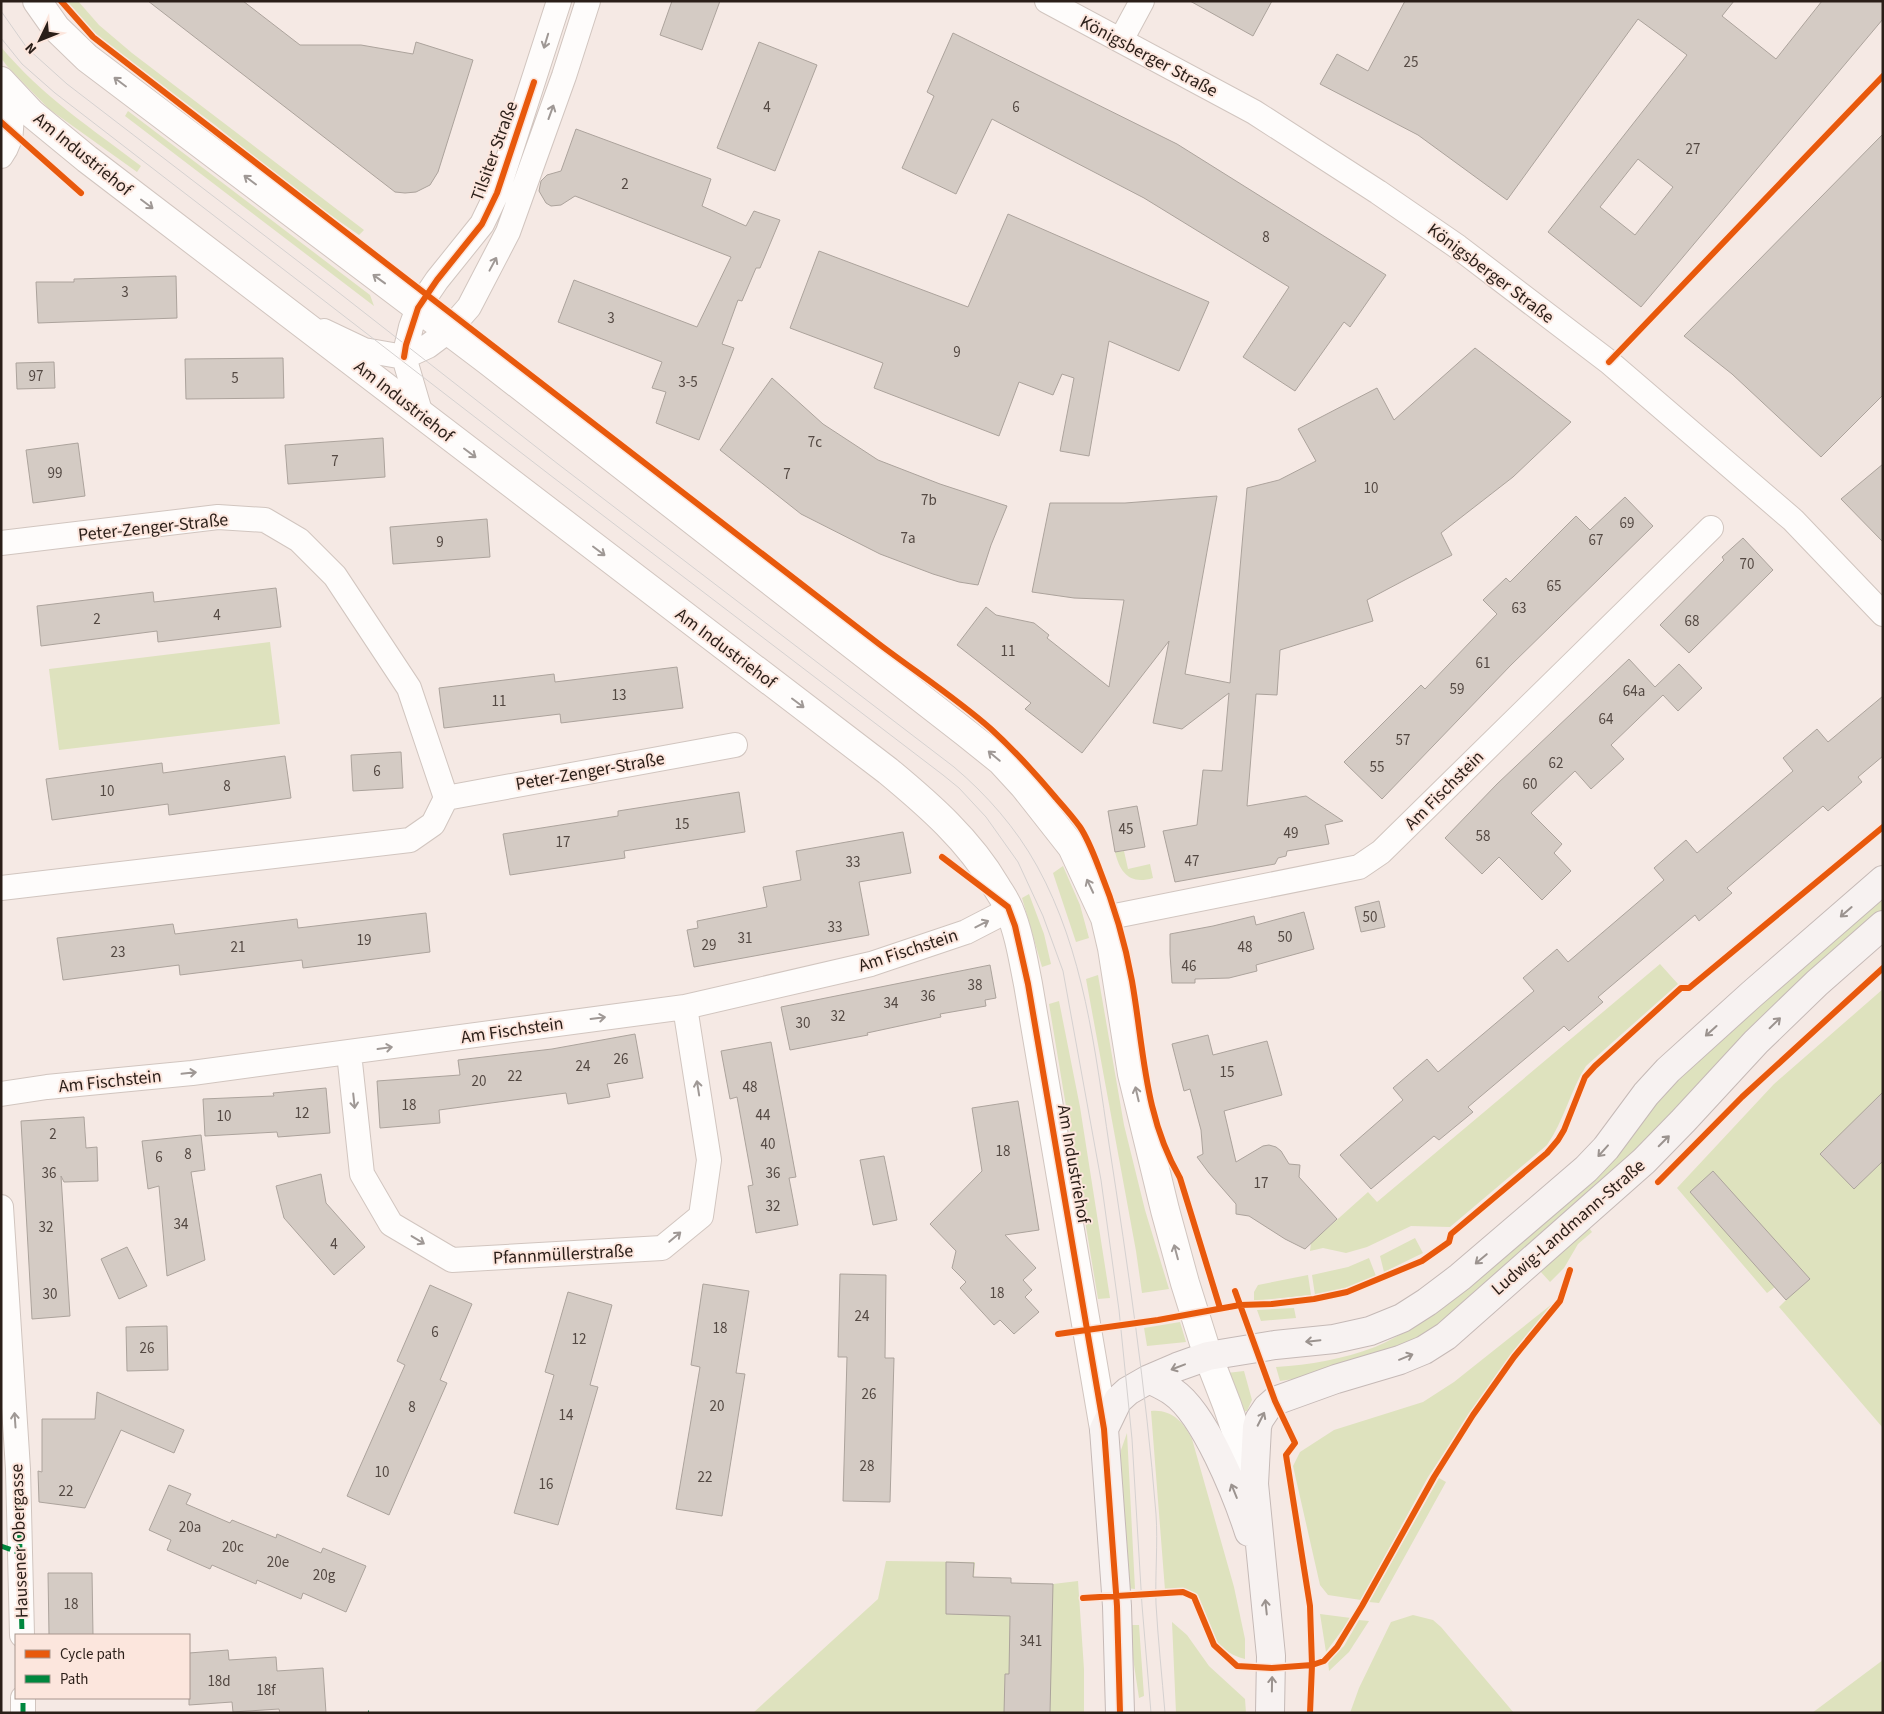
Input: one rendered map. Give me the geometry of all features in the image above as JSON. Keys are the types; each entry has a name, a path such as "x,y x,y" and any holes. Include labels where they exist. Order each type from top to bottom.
{"main road":[{"path":"37,1 56,28 88,58 448,331 966,732 1000,761 1024,786 1072,847 1105,918 1112,948 1132,1074 1165,1210 1187,1291 1208,1356"},
{"name":"Am Industriehof","path":"2,82 31,113 87,159 888,771 945,821 980,861 1008,906 1015,926 1028,984 1104,1429"},
{"name":"Ludwig-Landmann-Straße","path":"1120,1713 1117,1606 1104,1429 1118,1400 1128,1391 1149,1379 1177,1366 1208,1356 1275,1345 1334,1339 1370,1330 1402,1318 1427,1302 1460,1277 1586,1169 1606,1148 1646,1094 1668,1070 1883,880"},
{"name":"Ludwig-Landmann-Straße","path":"1270,1713 1271,1656 1254,1484 1257,1427 1267,1408 1275,1401 1336,1379 1400,1360 1424,1350 1446,1336 1644,1161 1756,1042 1817,983 1883,925"},
{"name":"Ludwig-Landmann-Straße","path":"1208,1356 1254,1484"},
{"path":"1149,1379 1174,1392 1190,1408 1205,1432 1225,1469 1244,1516 1262,1570"}],"street":[{"name":"Tilsiter Straße","path":"404,357 418,308 437,280 482,224 497,193 559,1"},
{"path":"293,317 364,350 404,357 428,346 448,331 469,306 508,232 564,76 588,1"},
{"name":"Königsberger Straße","path":"1048,1 1259,115 1378,192 1466,253 1609,362 1793,520 1883,614"},
{"path":"1121,40 1142,1"},
{"path":"1,156 12,131 11,108 2,82"},
{"path":"404,357 421,415"},
{"name":"Peter-Zenger-Straße","path":"1,543 218,517 265,520 299,540 335,576 408,688 446,798 735,745"},
{"name":"Am Fischstein","path":"1105,918 1359,868 1381,852 1711,528"},
{"path":"1,888 410,840 433,824 446,798"},
{"name":"Am Fischstein","path":"1,1094 46,1087 192,1073 349,1053 685,1006 871,964 966,932 997,916 1008,906"},
{"name":"Pfannmüllerstraße","path":"349,1053 362,1174 391,1224 452,1260 662,1248 701,1216 710,1160 685,1006"},
{"name":"Hausener Obergasse","path":"1,1207 17,1459 11,1550 22,1634"},
{"path":"23,1699 23,1713"}],"green space":[{"path":"62,1 78,1 99,25 132,53 364,230 359,235 296,191 215,125 75,18"},
{"path":"1,47 50,96 141,166 137,172 49,109 7,66 1,58"},
{"path":"128,111 370,295 374,306 125,116"},
{"path":"270,642 280,724 59,750 49,669"},
{"path":"1124,851 1128,869 1150,864 1153,878 1138,880 1127,876 1120,866 1115,852"},
{"path":"1063,866 1080,905 1089,938 1076,942 1053,873"},
{"path":"1029,894 1044,934 1051,964 1042,967 1022,898"},
{"path":"1883,898 1883,913 1675,1111 1604,1182 1433,1330 1404,1348 1334,1373 1280,1381 1276,1367 1314,1363 1351,1355 1379,1345 1410,1329 1677,1074"},
{"path":"1660,964 1678,984 1586,1066 1547,1145 1450,1227 1411,1226 1367,1247 1346,1253 1323,1248 1310,1251 1311,1243 1368,1192 1377,1202"},
{"path":"1098,975 1124,1125 1145,1210 1169,1289 1142,1293 1086,979"},
{"path":"1883,989 1883,1428 1779,1307 1786,1300 1775,1287 1767,1293 1677,1188 1774,1084"},
{"path":"1059,1001 1080,1107 1110,1298 1098,1299 1049,1004"},
{"path":"1589,1228 1592,1232 1578,1244 1564,1268 1550,1282 1540,1271"},
{"path":"1415,1238 1423,1253 1384,1272 1380,1256"},
{"path":"1369,1258 1376,1276 1346,1288 1315,1295 1312,1275 1348,1267"},
{"path":"1308,1275 1311,1295 1254,1301 1254,1292 1258,1285"},
{"path":"1552,1304 1497,1374 1428,1477 1361,1600 1328,1595 1320,1585 1293,1466 1300,1452 1334,1430 1423,1402 1454,1382"},
{"path":"1294,1308 1296,1318 1261,1321 1257,1310"},
{"path":"1180,1322 1186,1342 1147,1346 1144,1328"},
{"path":"1244,1371 1252,1400 1247,1411 1241,1412 1227,1373"},
{"path":"1151,1411 1171,1414 1181,1422 1192,1439 1234,1587 1245,1639 1245,1659 1225,1649 1212,1635 1198,1595 1186,1589 1165,1590"},
{"path":"1127,1433 1135,1589 1125,1588 1119,1476 1121,1450"},
{"path":"1439,1478 1446,1482 1379,1603 1369,1602"},
{"path":"886,1561 975,1562 974,1577 1011,1578 1011,1583 1053,1584 1078,1581 1084,1669 1084,1713 753,1713 878,1599"},
{"path":"1320,1614 1351,1618 1326,1652"},
{"path":"1413,1615 1433,1620 1441,1627 1514,1713 1350,1713 1359,1688 1391,1622"},
{"path":"1359,1620 1369,1621 1349,1652 1329,1671 1328,1661 1344,1646"},
{"path":"1172,1622 1187,1635 1209,1666 1245,1699 1246,1713 1176,1713"},
{"path":"1128,1625 1139,1625 1144,1696 1139,1698"},
{"path":"1883,1660 1883,1713 1812,1713"}],"building":[{"path":"148,1 243,1 300,45 361,45 413,54 416,42 473,60 438,172 430,185 416,192 395,192"},
{"path":"672,1 720,1 702,50 660,35"},
{"path":"1190,1 1272,1 1253,36"},
{"path":"1405,1 1734,1 1722,16 1776,59 1822,1 1883,1 1883,19 1641,307 1548,232 1687,55 1638,19 1507,200 1418,135 1320,84 1337,54 1368,71","holes":["1638,159 1673,187 1635,235 1600,207"]},
{"path":"953,33 1177,144 1386,275 1350,327 1344,322 1295,391 1243,357 1289,287 1144,198 992,119 956,194 902,168 934,96 927,92"},
{"path":"759,42 817,65 775,171 717,148"},
{"path":"576,129 711,179 702,206 746,226 754,211 780,220 760,268 756,268 742,301 738,300 722,344 734,348 699,440 656,423 666,392 652,388 662,362 558,322 574,280 697,327 731,257 575,196 561,205 551,206 546,203 539,191 541,181 547,175 561,171"},
{"path":"1883,134 1883,395 1821,457 1732,374 1684,336"},
{"path":"1008,214 1209,302 1179,371 1109,341 1089,456 1060,451 1074,378 1062,374 1053,395 1019,382 999,436 874,388 883,363 790,328 819,251 968,307"},
{"path":"176,276 177,318 38,323 36,282 74,282 74,279"},
{"path":"1475,348 1571,422 1513,477 1441,533 1452,555 1367,600 1373,621 1280,650 1277,695 1256,694 1247,806 1306,796 1343,821 1325,825 1329,844 1287,851 1286,856 1278,858 1275,864 1175,882 1163,831 1197,825 1203,770 1222,771 1229,693 1182,729 1153,723 1169,641 1082,753 1025,709 1031,703 957,645 986,607 996,615 1034,623 1049,635 1047,638 1109,687 1124,600 1074,598 1032,592 1050,503 1125,503 1217,496 1185,674 1230,683 1247,488 1279,480 1316,461 1298,429 1377,388 1394,420"},
{"path":"283,358 284,398 186,399 185,359"},
{"path":"54,362 55,388 17,389 16,363"},
{"path":"772,378 823,424 878,460 940,484 1007,506 991,545 978,585 959,582 933,574 880,554 801,514 720,450"},
{"path":"383,438 385,477 288,484 285,445"},
{"path":"78,443 85,496 33,503 26,450"},
{"path":"1883,464 1883,542 1841,499"},
{"path":"1625,497 1653,526 1511,665 1382,799 1344,762 1421,685 1425,689 1497,614 1483,600 1506,578 1510,582 1576,516 1590,530"},
{"path":"487,519 490,557 393,564 390,527"},
{"path":"1743,538 1773,570 1689,653 1660,625 1724,560 1722,557"},
{"path":"276,588 281,627 158,642 157,631 41,646 37,606 153,592 154,602"},
{"path":"1629,659 1655,687 1679,664 1702,688 1678,711 1663,695 1611,745 1624,759 1591,789 1575,771 1531,813 1562,844 1554,853 1571,871 1542,900 1499,857 1482,874 1445,838 1497,784"},
{"path":"677,667 683,708 561,723 560,714 444,728 439,688 554,674 555,682"},
{"path":"1883,696 1883,756 1858,777 1862,782 1828,811 1823,806 1727,888 1732,893 1699,921 1695,915 1598,997 1603,1002 1569,1031 1564,1026 1468,1107 1473,1112 1439,1140 1434,1136 1371,1189 1340,1155 1403,1100 1393,1088 1427,1059 1438,1072 1534,991 1523,978 1557,949 1568,962 1664,880 1654,868 1686,840 1697,853 1793,771 1783,758 1817,729 1828,742"},
{"path":"401,752 403,788 353,791 351,755"},
{"path":"285,756 291,798 169,815 168,804 52,820 46,779 162,763 163,773"},
{"path":"739,792 745,832 624,851 625,858 510,875 503,834 618,816 618,811"},
{"path":"1137,806 1145,847 1115,852 1108,811"},
{"path":"903,832 911,873 859,882 869,935 694,967 687,930 698,928 697,921 767,907 763,887 801,880 796,851"},
{"path":"1379,901 1385,927 1361,932 1355,907"},
{"path":"1304,912 1314,949 1256,965 1257,971 1229,978 1195,979 1195,983 1172,983 1170,934 1254,916 1256,925"},
{"path":"426,913 430,952 303,968 302,960 180,975 179,965 63,980 57,938 173,924 175,934 297,919 298,928"},
{"path":"990,965 996,998 985,1000 986,1006 940,1014 941,1017 867,1033 868,1035 790,1050 781,1007"},
{"path":"635,1034 643,1078 607,1084 610,1097 568,1104 566,1093 439,1110 440,1123 380,1128 377,1081 460,1075 458,1060 552,1049"},
{"path":"1208,1035 1213,1055 1267,1041 1282,1095 1224,1111 1236,1162 1263,1146 1276,1147 1281,1151 1289,1164 1300,1165 1299,1177 1337,1219 1305,1249 1285,1239 1249,1216 1236,1214 1236,1204 1197,1157 1203,1154 1201,1130 1190,1089 1184,1091 1172,1044"},
{"path":"771,1042 796,1177 789,1178 798,1225 756,1233 748,1186 753,1185 737,1097 730,1099 721,1051"},
{"path":"326,1088 330,1133 278,1137 277,1132 205,1136 203,1099 274,1096 273,1093"},
{"path":"1883,1092 1883,1161 1854,1189 1820,1154"},
{"path":"1018,1101 1039,1230 1005,1235 1036,1268 1023,1280 1032,1290 1025,1297 1039,1312 1014,1334 1000,1320 994,1325 960,1288 966,1282 952,1268 956,1251 930,1224 982,1171 972,1108"},
{"path":"84,1117 86,1148 97,1147 98,1181 64,1182 61,1176 70,1316 32,1319 21,1121"},
{"path":"201,1135 205,1170 191,1172 205,1260 167,1276 159,1186 148,1189 142,1141"},
{"path":"884,1156 897,1220 873,1225 860,1160"},
{"path":"1713,1171 1810,1279 1786,1300 1690,1192"},
{"path":"321,1174 326,1203 365,1247 334,1275 284,1218 276,1186"},
{"path":"127,1247 147,1286 119,1299 101,1259"},
{"path":"840,1274 886,1275 885,1358 894,1358 890,1502 843,1501 847,1357 838,1357"},
{"path":"703,1284 749,1291 736,1373 745,1374 722,1516 676,1509 700,1367 691,1365"},
{"path":"430,1285 472,1304 440,1380 447,1383 389,1515 347,1496 405,1365 397,1361"},
{"path":"568,1292 612,1305 590,1385 598,1387 558,1525 514,1513 554,1375 545,1372"},
{"path":"167,1326 168,1370 127,1371 126,1327"},
{"path":"97,1392 184,1430 174,1453 121,1430 85,1508 39,1502 38,1471 42,1472 42,1419 95,1419"},
{"path":"169,1485 191,1494 186,1504 230,1523 232,1520 276,1538 277,1534 321,1553 323,1548 366,1566 346,1612 303,1593 301,1599 257,1580 256,1584 212,1565 210,1569 167,1550 171,1540 149,1530"},
{"path":"946,1562 974,1563 973,1577 1011,1578 1011,1583 1053,1584 1050,1713 1004,1713 1005,1674 1009,1674 1010,1616 946,1614"},
{"path":"48,1573 92,1573 93,1634 49,1634"},
{"path":"228,1650 229,1660 276,1657 277,1671 323,1668 326,1713 280,1713 279,1709 233,1712 232,1702 189,1705 190,1653"}],"tram line":[{"path":"1,11 27,48 67,84 558,464 954,767 978,789 1020,838 1053,898 1066,932 1085,1002 1098,1073 1130,1282 1147,1421 1156,1514 1156,1604 1165,1713"},
{"path":"1,38 22,64 55,93 943,775 959,788 986,817 1018,862 1043,916 1063,971 1101,1180 1119,1310 1132,1439 1142,1605 1151,1713"}],"marked path":[{"path":"18,1469 22,1634"},
{"path":"1,1546 20,1553"},
{"path":"23,1699 23,1713"}],"cycle path":[{"path":"61,1 93,37 879,644 964,707 1000,737 1040,780 1080,827 1093,852 1110,896 1129,966 1152,1106 1168,1155 1180,1178 1220,1308"},
{"path":"1609,362 1883,76"},
{"path":"404,357 418,308 437,280 482,224 497,193 534,82"},
{"path":"1,122 81,193"},
{"path":"1058,1334 1158,1320 1240,1305 1272,1304 1314,1299 1347,1292 1422,1261 1449,1242 1451,1234 1547,1153 1564,1130 1585,1077 1595,1066 1681,988 1689,988 1883,827"},
{"path":"942,857 1008,907 1015,926 1028,984 1104,1429 1117,1606 1120,1713"},
{"path":"1658,1182 1742,1097 1883,968"},
{"path":"1083,1598 1183,1592 1194,1597 1214,1645 1237,1666 1272,1668 1312,1665 1324,1661 1337,1647 1362,1606 1434,1477 1473,1415 1514,1357 1560,1301 1570,1270"},
{"path":"1235,1291 1275,1401 1295,1443 1286,1455 1310,1606 1312,1665 1310,1713"}]}
